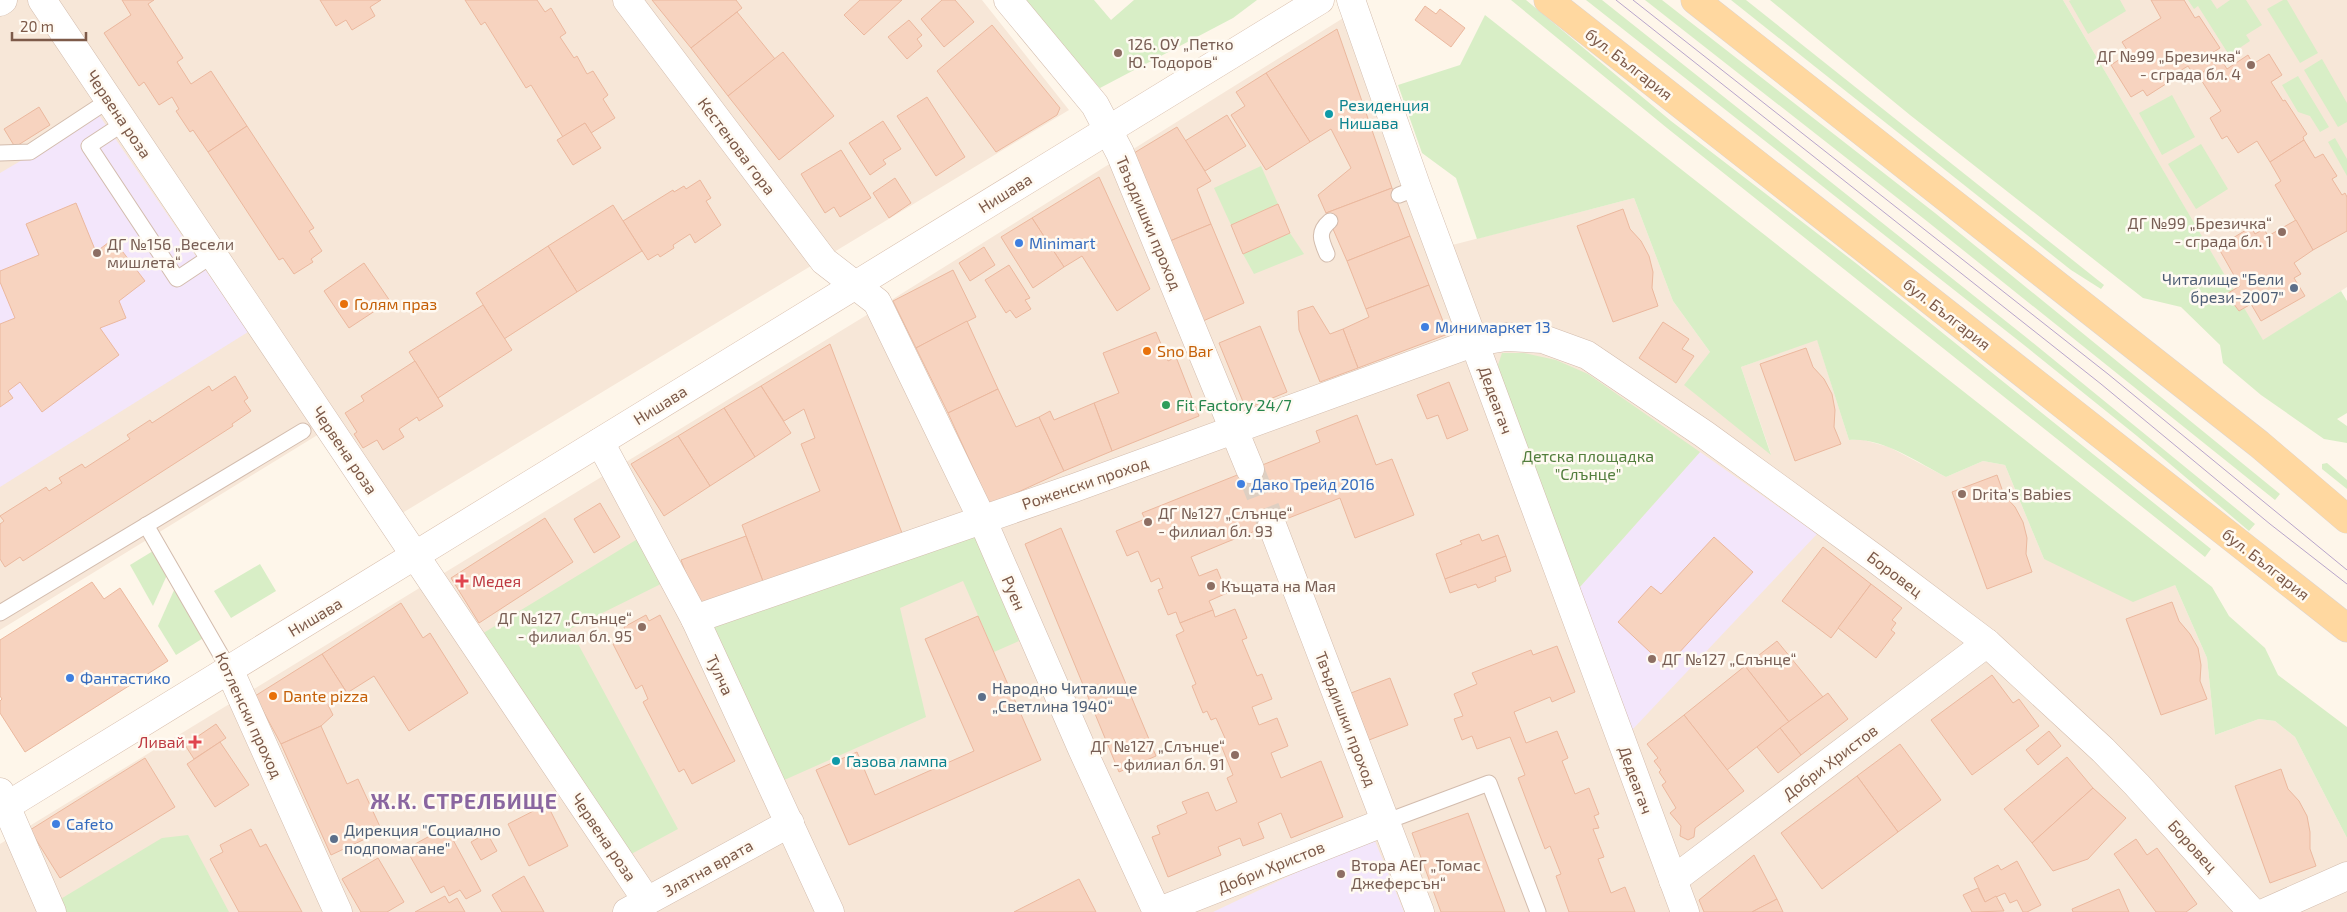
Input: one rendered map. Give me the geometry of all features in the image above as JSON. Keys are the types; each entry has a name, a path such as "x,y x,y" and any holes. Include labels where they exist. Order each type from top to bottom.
{"main road":[{"name":"бул. България","path":"1548,0 2347,628"},
{"path":"1695,0 2259,444 2347,519"}],"street":[{"name":"Червена роза","path":"42,0 415,556 637,906"},
{"name":"Кестенова гора","path":"627,0 824,261 856,285"},
{"name":"Твърдишки проход","path":"1008,0 1095,105 1124,162 1250,469"},
{"name":"Нишава","path":"2,803 229,670 1320,0"},
{"name":"Дедеагач","path":"1351,0 1408,192 1474,342 1685,912"},
{"name":"Руен","path":"856,285 877,302 982,519 1082,749 1157,912"},
{"name":"Боровец","path":"1474,342 1506,337 1544,339 1587,355 1704,434 1987,643 2137,785 2252,912"},
{"name":"Роженски проход","path":"695,619 1234,430 1474,342"},
{"name":"Тулча","path":"600,442 695,619 830,912"},
{"name":"Твърдишки проход","path":"1272,525 1420,912"},
{"name":"Добри Христов","path":"1673,880 1987,643"},
{"name":"Котленски проход","path":"229,670 338,912"},
{"path":"2,803 52,912"},
{"name":"Добри Христов","path":"1157,912 1386,822"},
{"name":"Златна врата","path":"637,906 790,823"},
{"path":"2266,912 2347,876"}],"lane":[{"path":"0,153 30,152 109,100"},
{"path":"124,123 89,146 177,278 213,254"},
{"path":"1327,254 1320,237 1322,228 1330,221"},
{"path":"0,613 303,431"},
{"name":"Котленски проход","path":"146,525 229,670"},
{"path":"1386,822 1489,783 1538,912"}],"shaded area":[{"path":"0,0 982,0 1069,110 399,515 337,423 0,630"},
{"path":"2063,0 2347,0 2347,287 2263,341"},
{"path":"1348,15 1429,251 1634,198 1673,301 1710,352 1771,454 1741,367 1817,339 1849,440 1860,439 1889,447 1946,477 1983,461 2005,465 2044,559 2175,585 2207,658 2215,735 2259,719 2275,721 2295,737 2347,838 2347,912 0,912 0,844 893,299"},
{"name":"ДГ №156 „Весели мишлета“","path":"99,115 248,332 0,487 0,173"},
{"name":"ДГ №127 „Слънце“","path":"1700,452 1817,534 1632,730 1579,588"},
{"name":"Втора АЕГ „Томас Джеферсън“","path":"1373,836 1404,912 1213,912"}],"green space":[{"name":"126. ОУ „Петко Ю. Тодоров“","path":"1024,0 1094,0 1111,20 1134,0 1257,0 1233,18 1100,88"},
{"path":"1511,0 1526,0 1671,121 1857,264 2211,549 2205,557 1667,128"},
{"path":"1586,0 1602,0 2027,338 2255,524 2249,531 2137,436 2024,345"},
{"path":"1645,0 1662,0 1935,213 2280,494 2275,500 1928,222"},
{"path":"1731,0 1746,0 2104,285 2101,289 2071,270"},
{"path":"1770,0 2063,0 2263,340 2341,291 2347,301 2347,413 2337,419 2347,426 2347,443 2324,439 2261,395 2223,363 2220,345 2181,307 2143,298 1910,115"},
{"path":"2120,0 2126,11 2088,34 2069,1"},
{"path":"2188,0 2211,0 2217,9 2230,0 2246,0 2262,25 2246,35 2250,41 2229,55 2198,6 2194,9"},
{"path":"2283,0 2287,0 2318,53 2300,63 2267,9"},
{"path":"1485,15 2212,587 2229,616 2265,648 2278,675 2347,727 2347,838 2295,737 2275,721 2259,719 2215,735 2207,658 2175,585 2133,602 2044,559 2005,465 1983,461 1946,477 1887,446 1874,442 1849,440 1817,340 1741,367 1771,455 1684,385 1710,352 1673,301 1634,198 1477,239 1456,178 1422,153 1398,85 1460,65"},
{"path":"2322,59 2347,103 2347,122 2338,127 2304,70"},
{"path":"2298,76 2329,127 2320,132 2310,116 2298,112 2282,85"},
{"path":"2172,95 2195,137 2162,155 2139,113"},
{"path":"2335,138 2347,159 2347,176 2328,142"},
{"path":"2201,144 2228,189 2196,209 2168,164"},
{"path":"1261,166 1278,204 1231,225 1214,188"},
{"path":"1290,233 1304,254 1254,274 1243,254"},
{"name":"Детска площадка \"Слънце\"","path":"1502,353 1524,353 1556,360 1588,374 1700,452 1579,588 1502,380 1498,365"},
{"path":"2327,463 2347,480 2347,489 2322,469 2322,464"},
{"path":"972,528 1019,641 994,652 963,581 900,608 926,717 782,781 710,622"},
{"path":"649,532 673,578 570,629 678,829 620,860 472,640"},
{"path":"153,551 167,575 153,606 130,565"},
{"path":"260,564 276,591 231,618 214,591"},
{"path":"175,588 205,637 176,655 158,626"},
{"path":"188,835 229,912 52,912 49,906 162,838"}],"building":[{"path":"122,0 154,0 148,4 183,58 177,62 191,84 211,71 247,126 208,152 193,130 190,132 176,111 179,109 172,97 159,105 144,82 139,86 104,33 131,15"},
{"path":"320,0 381,0 370,7 375,16 352,30 346,20 336,26"},
{"path":"465,0 537,0 545,12 551,8 566,33 560,37 574,58 577,56 587,74 593,71 608,95 603,99 615,118 591,133 585,123 563,137 531,85 526,88 485,22 481,25"},
{"path":"652,0 736,0 742,8 691,48"},
{"path":"860,0 902,0 864,35 844,15"},
{"path":"942,0 955,0 974,22 944,47 921,19"},
{"path":"2151,0 2184,0 2195,18 2199,16 2220,48 2209,55 2215,65 2195,77 2188,66 2170,77 2172,80 2147,96 2143,90 2131,97 2111,65 2129,53 2122,42 2161,18"},
{"path":"1425,6 1436,14 1440,9 1465,28 1451,47 1415,20"},
{"path":"737,12 775,59 728,96 691,48"},
{"path":"909,20 922,35 917,39 922,46 907,59 888,37"},
{"path":"992,25 1060,108 1057,115 996,152 937,71"},
{"name":"Резиденция Нишава","path":"1337,29 1392,188 1326,213 1318,195 1351,168 1331,129 1310,142 1266,73"},
{"path":"783,52 834,116 779,160 728,96"},
{"path":"2269,54 2282,75 2271,82 2307,134 2303,137 2304,140 2270,162 2257,141 2238,153 2227,136 2222,139 2210,118 2221,111 2198,75 2222,61 2227,69 2248,55 2253,64"},
{"path":"1266,73 1310,142 1266,170 1231,115 1245,106 1236,92"},
{"path":"927,97 965,157 936,176 897,116"},
{"path":"39,107 50,125 15,147 4,129"},
{"path":"1227,115 1246,146 1205,171 1185,141"},
{"path":"883,121 901,149 883,160 886,164 870,175 849,143"},
{"path":"585,123 601,148 573,165 557,140"},
{"path":"247,126 314,228 309,231 322,251 311,259 313,262 294,274 283,258 279,260 208,152"},
{"path":"1177,127 1211,181 1197,189 1211,224 1170,241 1134,153"},
{"path":"2304,140 2315,158 2323,154 2337,176 2332,179 2342,195 2345,193 2347,197 2347,231 2313,250 2275,185 2281,181 2270,162"},
{"path":"841,150 871,198 840,217 834,207 825,213 801,174"},
{"path":"1099,177 1150,289 1117,311 1082,256 1064,267 1032,218"},
{"path":"895,178 911,203 889,218 873,193"},
{"path":"700,180 711,198 706,201 721,225 695,243 690,234 673,245 674,248 660,257 658,254 648,260 623,221 673,190 674,192 684,186 686,189"},
{"path":"1392,188 1410,236 1347,261 1326,213"},
{"path":"76,203 96,252 113,239 145,281 119,301 126,318 100,328 119,355 42,412 20,382 8,391 13,398 0,407 0,324 15,318 0,282 0,271 39,255 26,224"},
{"path":"1278,204 1290,233 1243,254 1231,225"},
{"path":"613,205 642,251 577,292 548,246"},
{"path":"1623,209 1630,229 1641,241 1649,256 1653,272 1652,288 1658,306 1613,322 1577,226"},
{"path":"1032,218 1064,267 1033,288 1001,237"},
{"path":"2296,220 2313,250 2294,263 2301,274 2294,278 2305,296 2261,321 2251,304 2239,311 2233,303 2237,300 2236,298 2234,296 2230,298 2228,293 2240,286 2218,247 2251,227 2255,234 2264,229 2268,236"},
{"path":"1211,224 1244,303 1203,321 1170,241"},
{"path":"1410,236 1429,285 1366,309 1347,261"},
{"path":"548,246 577,292 504,339 476,293"},
{"path":"984,247 995,265 970,281 959,263"},
{"path":"364,263 390,301 349,328 324,291"},
{"path":"1009,265 1030,298 1025,300 1031,309 1016,318 1010,310 1006,313 985,280"},
{"path":"953,270 976,317 916,348 893,301"},
{"path":"1429,285 1448,334 1358,368 1343,329 1369,317 1366,309"},
{"path":"483,305 512,350 438,398 409,352"},
{"path":"1313,306 1330,334 1343,329 1358,368 1320,382 1299,330 1298,311"},
{"path":"967,321 998,389 948,413 916,348"},
{"path":"1663,322 1689,339 1682,349 1694,356 1676,383 1639,358"},
{"path":"1260,326 1287,392 1246,409 1219,343"},
{"path":"1156,332 1168,361 1176,357 1199,416 1112,451 1094,403 1119,393 1103,353"},
{"path":"830,344 902,533 764,584 742,525 820,491 801,444 815,438 804,409 784,421 761,386"},
{"path":"1806,348 1813,367 1824,379 1832,394 1835,410 1834,427 1841,444 1795,461 1760,364"},
{"path":"415,361 443,406 419,421 417,417 399,429 404,437 383,450 377,440 363,448 354,434 357,432 345,413 364,401 361,396"},
{"path":"235,376 248,398 244,401 251,411 232,424 233,426 23,561 20,557 5,567 0,559 0,524 4,521 0,516 46,487 49,491 62,483 59,478 82,464 85,468 130,439 127,435 150,420 152,423 209,386 212,391"},
{"path":"1449,382 1468,430 1447,439 1438,415 1427,419 1417,395"},
{"path":"761,386 791,433 755,457 724,408"},
{"path":"998,389 1016,427 1039,417 1064,471 990,505 948,413"},
{"path":"1094,403 1112,451 1064,471 1039,417 1050,411 1054,420"},
{"path":"724,408 755,457 710,486 678,436"},
{"path":"1357,415 1376,465 1392,459 1414,515 1355,538 1340,498 1227,542 1191,557 1199,576 1217,569 1227,593 1209,601 1213,610 1180,623 1176,612 1168,615 1158,590 1163,588 1159,578 1151,582 1138,551 1127,556 1116,531 1145,519 1142,513 1320,442 1316,431"},
{"path":"678,436 710,486 664,516 631,464"},
{"path":"1997,475 2004,495 2015,507 2023,522 2027,538 2026,554 2032,572 1987,589 1952,492"},
{"path":"600,503 620,537 594,553 574,519"},
{"path":"545,518 573,562 479,623 451,578"},
{"path":"1061,528 1156,756 1119,772 1025,544"},
{"path":"1479,534 1482,541 1498,535 1506,556 1445,579 1436,554 1462,544 1460,541"},
{"path":"746,536 764,584 699,609 681,560"},
{"path":"1714,537 1753,572 1666,667 1618,622 1651,586 1661,594"},
{"path":"1823,547 1871,584 1831,638 1782,601"},
{"path":"1506,556 1511,571 1495,577 1496,581 1478,588 1476,584 1450,593 1445,579"},
{"name":"Фантастико","path":"92,582 104,599 120,588 168,661 25,752 0,713 0,701 2,699 0,696 0,640"},
{"path":"1871,584 1902,608 1892,620 1896,623 1891,630 1895,633 1876,658 1838,628"},
{"path":"2172,602 2179,621 2190,634 2198,648 2201,665 2200,681 2207,699 2161,715 2126,619"},
{"path":"401,603 423,638 430,633 468,693 409,731 374,676 347,693 322,654"},
{"path":"1235,609 1247,638 1242,640 1257,676 1262,674 1272,699 1252,707 1259,725 1277,718 1288,746 1271,753 1281,778 1321,761 1343,817 1291,838 1281,813 1258,823 1264,838 1243,846 1240,838 1218,847 1221,855 1168,877 1152,837 1160,834 1157,826 1187,813 1182,802 1208,792 1216,811 1237,802 1227,778 1233,775 1219,740 1225,738 1216,718 1211,720 1207,711 1203,713 1192,686 1196,684 1176,635 1184,631 1180,623 1213,610 1215,617"},
{"path":"646,615 649,621 660,615 735,761 692,784 684,769 679,772 643,702 648,699 642,685 636,689 613,644 628,636 624,627"},
{"name":"Народно Читалище „Светлина 1940“","path":"978,616 1041,760 849,845 816,770 857,752 875,795 974,751 925,639"},
{"path":"1777,641 1823,697 1789,722 1745,666"},
{"path":"1557,646 1575,692 1552,702 1550,697 1514,712 1526,743 1557,731 1568,758 1562,761 1575,794 1589,788 1599,814 1594,816 1599,828 1593,829 1604,857 1598,859 1611,893 1625,887 1635,912 1569,912 1556,876 1561,874 1550,846 1545,849 1518,778 1525,775 1510,737 1477,749 1472,736 1462,740 1454,719 1463,716 1454,694 1477,684 1472,673 1531,650 1533,655"},
{"path":"322,654 347,693 328,705 333,715 321,726 281,744 255,696"},
{"path":"1745,666 1789,722 1727,770 1684,715"},
{"path":"1992,675 2013,703 2019,699 2039,726 1972,775 1931,720"},
{"path":"1390,678 1408,725 1369,740 1351,693"},
{"path":"1828,693 1848,719 1801,755 1780,728"},
{"path":"1684,715 1744,791 1695,828 1694,837 1688,840 1680,836 1681,826 1670,813 1676,808 1662,785 1666,782 1659,772 1661,770 1654,761 1658,758 1647,744"},
{"path":"216,724 226,738 194,759 185,745"},
{"path":"321,726 347,784 358,779 382,831 331,855 281,744"},
{"path":"1780,728 1801,755 1778,773 1757,747"},
{"path":"2049,731 2061,746 2038,765 2026,750"},
{"path":"220,742 249,785 215,807 187,764"},
{"path":"1900,744 1941,800 1898,832 1857,776"},
{"path":"2067,757 2093,788 2032,843 2004,809"},
{"path":"145,758 175,807 60,878 30,830"},
{"path":"2281,769 2288,789 2299,801 2307,816 2310,832 2310,849 2316,866 2270,883 2235,786"},
{"path":"1857,776 1898,832 1822,889 1781,833"},
{"path":"2093,788 2126,818 2088,859 2053,871 2032,843"},
{"path":"547,804 568,846 529,866 508,824"},
{"path":"1468,813 1505,912 1441,912 1412,833"},
{"path":"446,827 481,891 466,899 460,890 449,896 444,886 431,893 406,849"},
{"path":"251,829 260,847 266,844 302,912 239,912 210,859 223,852 220,845"},
{"path":"487,833 497,851 481,860 471,842"},
{"path":"2136,839 2147,855 2157,848 2197,904 2186,912 2156,912 2114,854"},
{"path":"1754,855 1777,899 1752,912 1704,912 1699,900"},
{"path":"378,858 404,902 387,912 361,912 342,879"},
{"path":"2017,861 2041,905 2023,912 2017,900 2010,903 2005,893 1985,902 1974,878 1998,865 2001,870"},
{"path":"524,876 544,912 502,912 492,895"},
{"path":"1079,879 1096,912 1014,912"},
{"path":"1978,888 1985,902 1996,896 2004,911 1972,912 1963,895"},
{"path":"2119,889 2129,912 2073,912 2072,909"},
{"path":"445,896 449,903 457,898 465,912 415,912"},
{"path":"1777,899 1783,912 1752,912"}],"tunnel":[{"path":"1250,469 1272,525"}],"tram line":[{"path":"1616,0 2101,384 2270,524 2347,584"},
{"path":"1633,0 2108,374 2347,570"}],"place":[{"name":"126. ОУ „Петко Ю. Тодоров“","path":"1118,53"},
{"name":"ДГ №99 „Брезичка“ - сграда бл. 4","path":"2251,65"},
{"name":"Резиденция Нишава","path":"1329,114"},
{"name":"ДГ №99 „Брезичка“ - сграда бл. 1","path":"2282,232"},
{"name":"Minimart","path":"1019,243"},
{"name":"ДГ №156 „Весели мишлета“","path":"97,253"},
{"name":"Читалище \"Бели брези-2007\"","path":"2294,288"},
{"name":"Голям праз","path":"344,304"},
{"name":"Минимаркет 13","path":"1425,327"},
{"name":"Sno Bar","path":"1147,351"},
{"name":"Fit Factory 24/7","path":"1166,405"},
{"name":"Дако Трейд 2016","path":"1241,484"},
{"name":"Drita's Babies","path":"1962,494"},
{"name":"ДГ №127 „Слънце“ - филиал бл. 93","path":"1148,522"},
{"name":"Медея","path":"462,581"},
{"name":"Къщата на Мая","path":"1211,586"},
{"name":"ДГ №127 „Слънце“ - филиал бл. 95","path":"642,627"},
{"name":"ДГ №127 „Слънце“","path":"1652,659"},
{"name":"Фантастико","path":"70,678"},
{"name":"Dante pizza","path":"273,696"},
{"name":"Народно Читалище „Светлина 1940“","path":"982,697"},
{"name":"Ливай","path":"195,742"},
{"name":"ДГ №127 „Слънце“ - филиал бл. 91","path":"1235,755"},
{"name":"Газова лампа","path":"836,761"},
{"name":"Cafeto","path":"56,824"},
{"name":"Дирекция \"Социално подпомагане\"","path":"334,839"},
{"name":"Втора АЕГ „Томас Джеферсън“","path":"1341,874"}],"district":[{"name":"Ж.К. СТРЕЛБИЩЕ","path":"464,802"}]}
